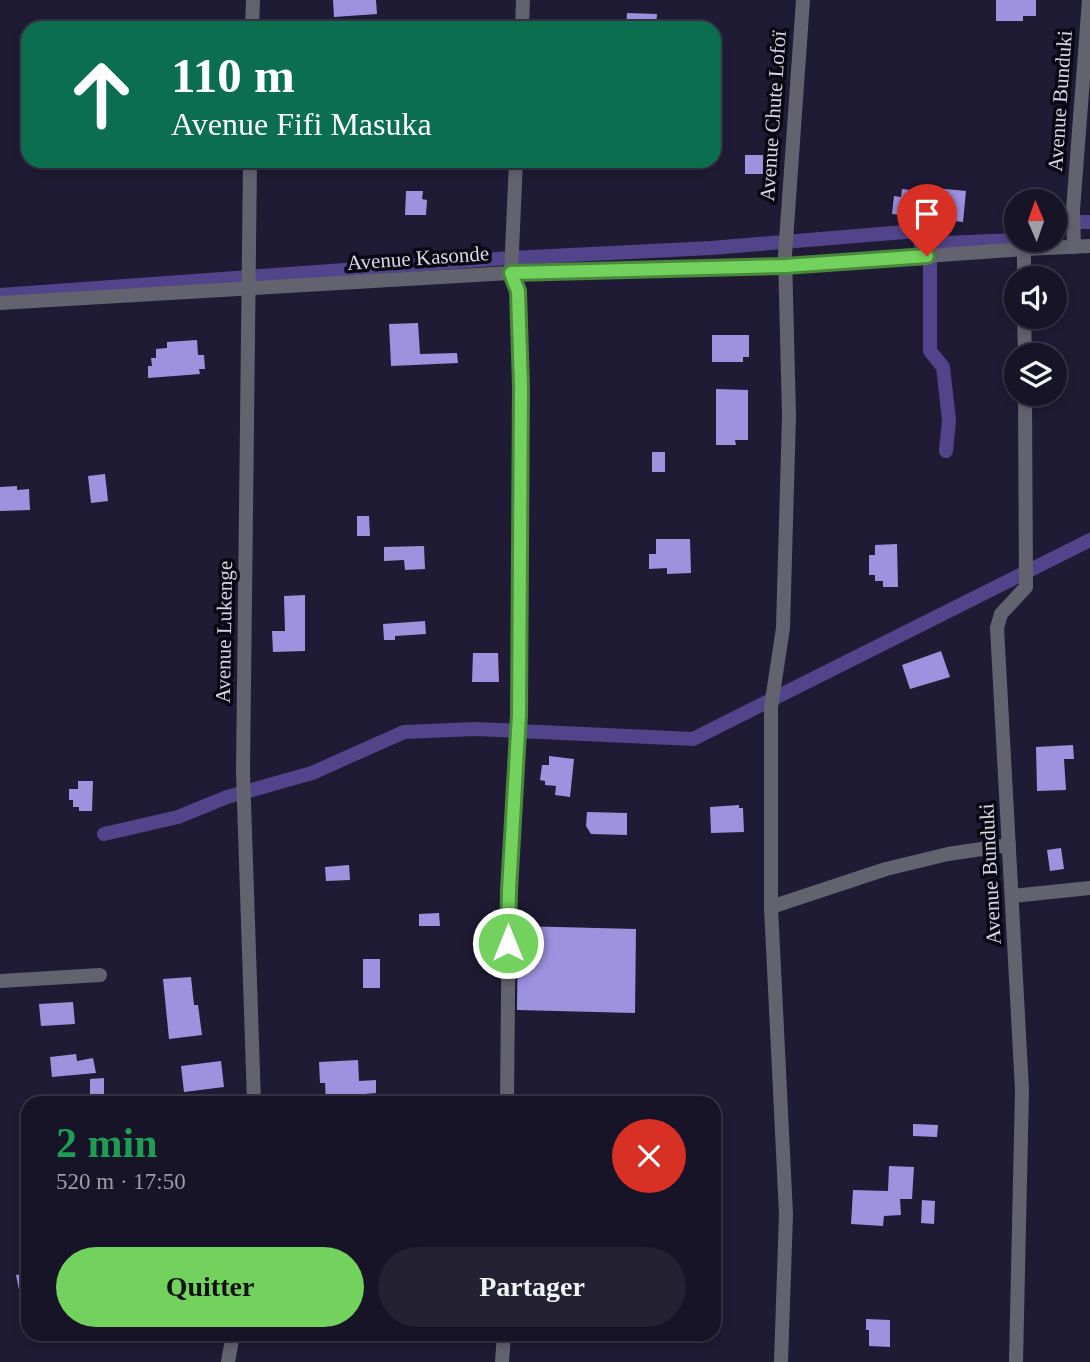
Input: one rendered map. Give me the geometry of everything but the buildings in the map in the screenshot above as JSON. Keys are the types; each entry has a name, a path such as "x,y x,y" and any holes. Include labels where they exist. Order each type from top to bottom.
{"street":[{"path":"252,21 253,0"},
{"path":"522,21 523,0"},
{"name":"Avenue Chute Lofoï","path":"781,1362 786,1214 771,907 771,706 783,628 789,416 785,235 803,0"},
{"name":"Avenue Bunduki","path":"1073,240 1089,0"},
{"name":"Avenue Lukenge","path":"250,168 243,772 254,1096"},
{"path":"507,1096 509,890 519,715 521,373 518,291 511,273 516,168"},
{"name":"Avenue Kasonde","path":"1068,241 1090,246"},
{"name":"Avenue Kasonde","path":"0,303 511,273 1004,250"},
{"name":"Avenue Bunduki","path":"1017,1362 1022,1090 997,628 1001,614 1026,587 1025,406"},
{"path":"771,907 886,869 948,854 1009,845"},
{"path":"1012,896 1090,888"},
{"path":"0,981 100,975"},
{"path":"228,1362 232,1341"},
{"path":"502,1362 503,1341"}],"waterway":[{"path":"1068,222 1090,222"},
{"path":"0,295 511,258 711,248 917,231 921,244 1004,241"},
{"path":"921,245 930,263 930,351 943,367 949,420 946,451"},
{"path":"104,834 178,817 227,797 312,773 404,732 475,729 693,739 1090,540"}],"route":[{"path":"508,943 519,715 521,414 518,291 511,273 785,266 927,256"}]}
